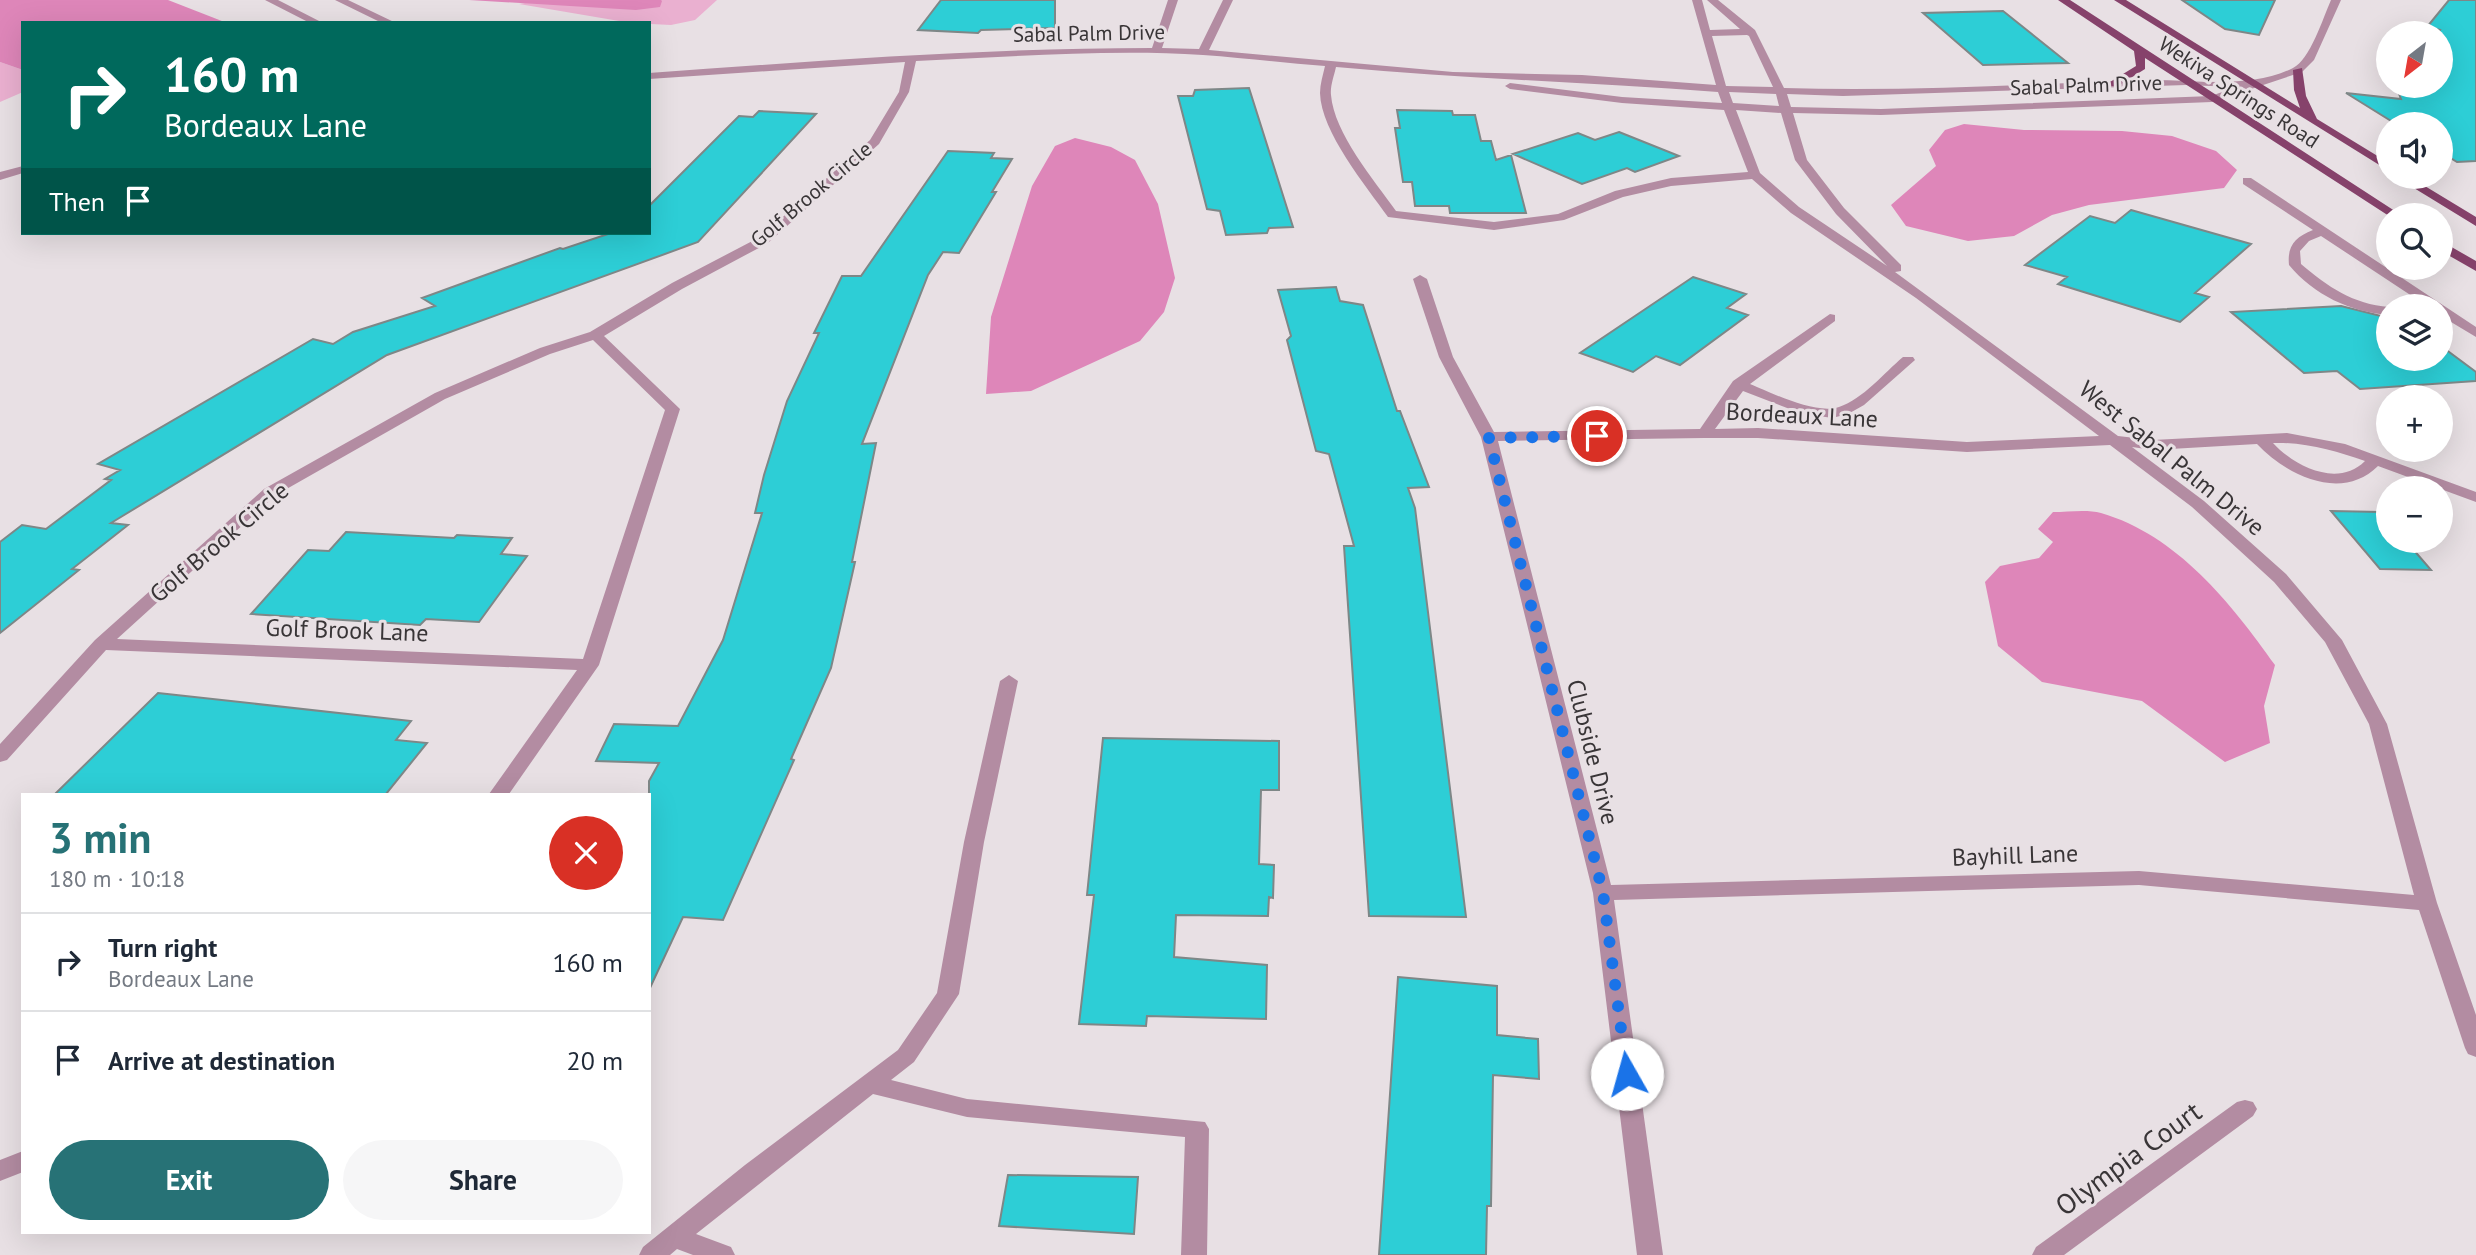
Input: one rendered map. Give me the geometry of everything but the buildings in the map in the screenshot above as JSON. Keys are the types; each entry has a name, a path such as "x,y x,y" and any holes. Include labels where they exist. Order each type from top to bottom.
{"main road":[{"name":"Wekiva Springs Road","path":"2063,0 2376,203"},
{"name":"Wekiva Springs Road","path":"2119,0 2376,160"},
{"path":"2114,84 2141,67 2139,51"},
{"path":"2298,70 2297,86 2303,106 2316,124"},
{"path":"2422,189 2476,222"},
{"path":"2453,253 2476,267"}],"street":[{"path":"270,0 314,21"},
{"path":"340,0 387,21"},
{"path":"1156,51 1172,0"},
{"path":"1203,52 1228,0"},
{"name":"West Sabal Palm Drive","path":"1697,0 1722,89 1755,175 1795,210 1921,295 2198,504 2270,569 2333,640 2378,724 2427,903 2476,1048"},
{"path":"1712,0 1751,32"},
{"path":"2255,85 2298,70 2309,60 2336,0"},
{"path":"1706,33 1751,32"},
{"name":"West Sabal Palm Drive","path":"1751,32 1780,90 1801,160 1840,211 1921,295"},
{"name":"Sabal Palm Drive","path":"651,76 911,58 1070,51 1156,51 1203,52 1453,75 1581,78 1722,89 1915,92 2186,82 2255,85"},
{"name":"Golf Brook Circle","path":"0,756 102,644 270,492 440,396 545,351 595,335 677,286 764,240 875,142 904,92 911,58"},
{"name":"Sabal Palm Drive","path":"651,65 725,69"},
{"path":"1331,65 1325,96 1333,119 1361,170 1392,214 1494,226 1560,218 1619,194 1671,181 1755,175"},
{"name":"Sabal Palm Drive","path":"1453,75 1525,88 1608,98 1729,108 1881,112 2212,99 2255,85"},
{"path":"0,176 21,170"},
{"path":"2247,181 2417,294"},
{"path":"2322,231 2305,238 2294,250 2295,265 2323,290 2347,304 2376,309"},
{"name":"Clubside Drive","path":"1420,279 1446,357 1489,438 1603,893 1650,1255"},
{"path":"1704,434 1715,411 1738,384 1830,318"},
{"path":"2453,318 2476,333"},
{"path":"500,793 590,665 673,409 595,335"},
{"path":"1738,384 1813,411 1830,414 1845,410 1908,360"},
{"name":"Bordeaux Lane","path":"1489,438 1758,433 1967,447 2113,440 2153,445 2261,439 2314,441 2376,460"},
{"path":"2261,439 2284,463 2303,473 2330,478 2353,478 2367,472 2376,460"},
{"name":"Bordeaux Lane","path":"2381,462 2476,497"},
{"name":"Golf Brook Lane","path":"102,644 590,665"},
{"path":"652,1255 754,1172 905,1056 948,994 974,842 1009,681"},
{"name":"Bayhill Lane","path":"1603,893 2139,878 2427,903"},
{"path":"870,1084 967,1108 1197,1129 1194,1255"},
{"name":"Olympia Court","path":"2045,1255 2245,1109"},
{"path":"0,1171 21,1162"},
{"path":"674,1237 722,1255"}],"shaded area":[{"path":"0,0 168,0 222,21 21,21 21,69 0,62"},
{"path":"469,0 662,1 660,7 636,10"},
{"path":"661,0 717,0 695,20 671,25 651,24 651,21 619,21 519,4 531,2 583,6"},
{"path":"0,62 21,69 21,93 0,102"},
{"path":"1964,124 2024,130 2122,131 2172,136 2216,151 2237,170 2224,188 2089,205 2052,215 2014,236 1968,241 1906,226 1891,205 1936,166 1929,150 1945,130"},
{"path":"1075,138 1111,147 1135,160 1158,204 1175,278 1164,312 1140,341 1031,391 986,394 991,317 1032,186 1055,146"},
{"path":"2053,512 2096,512 2128,523 2178,554 2221,595 2275,665 2264,706 2270,743 2225,762 2142,701 2042,682 1998,646 1985,582 2000,566 2039,558 2053,542 2038,529"}],"route":[{"path":"1597,436 1489,438 1603,893 1627,1074"}]}
